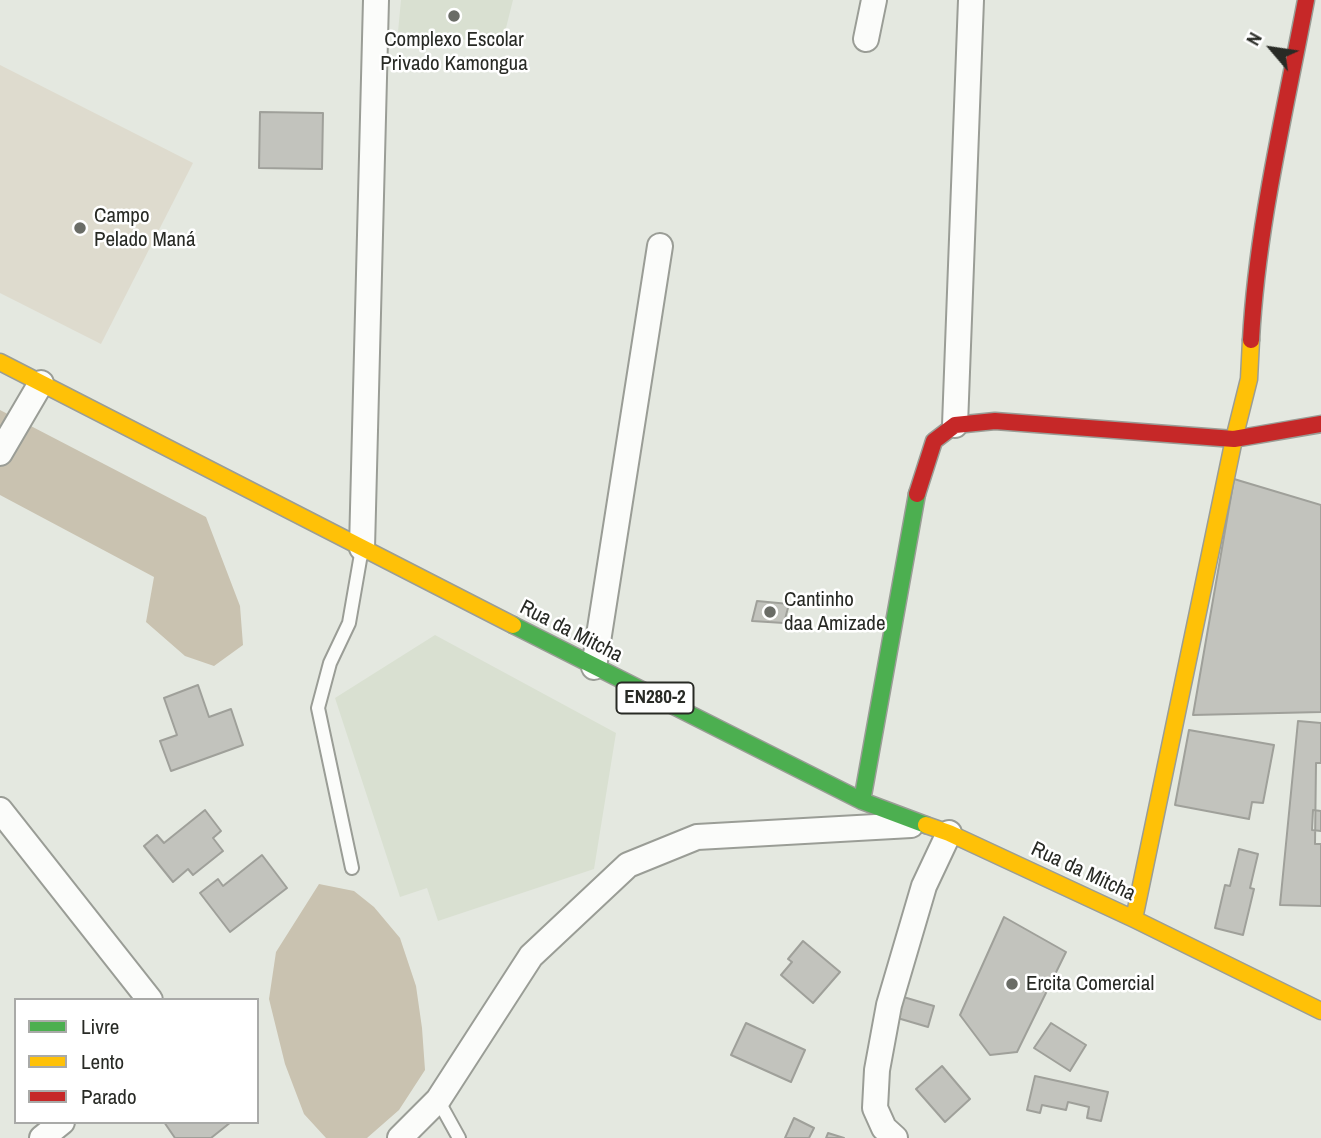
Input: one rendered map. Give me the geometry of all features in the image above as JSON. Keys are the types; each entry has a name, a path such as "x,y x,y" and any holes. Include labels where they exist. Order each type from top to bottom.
{"street":[{"path":"362,548 376,0"},
{"path":"866,39 874,0"},
{"path":"956,425 971,0"},
{"path":"1134,919 1234,439 1249,379 1252,299 1306,0"},
{"path":"594,667 660,246"},
{"name":"Rua da Mitcha","path":"0,362 594,667 862,801 949,833 1134,919 1321,1011"},
{"path":"0,453 41,383"},
{"path":"862,801 919,483 934,441 956,425 995,421 1234,439 1321,424"},
{"path":"0,810 148,998"},
{"path":"400,1138 438,1100 531,956 628,864 697,837 923,825"},
{"path":"895,1138 884,1128 875,1108 877,1070 889,1005 924,886 949,833"},
{"path":"42,1138 60,1124"}],"lane":[{"path":"352,868 318,708 330,663 349,623 362,548"},
{"path":"438,1100 459,1138"}],"shaded area":[{"name":"Complexo Escolar Privado Kamongua","path":"401,0 513,0 502,44 398,32"},
{"name":"Campo Pelado Maná","path":"0,65 193,163 101,344 0,293"},
{"path":"0,410 206,517 240,606 243,645 214,666 185,656 146,622 154,577 0,495"},
{"path":"435,635 616,733 594,869 438,921 427,888 400,897 335,698"},
{"path":"319,884 354,891 374,907 400,938 416,986 425,1070 399,1110 367,1138 326,1138 304,1114 285,1064 269,999 276,952"}],"building":[{"path":"260,112 323,113 322,169 259,168"},
{"path":"1234,479 1321,505 1321,712 1193,715"},
{"name":"Cantinho daa Amizade","path":"757,601 789,604 784,623 752,621"},
{"path":"198,685 209,717 231,709 243,745 171,771 160,741 177,735 164,698"},
{"path":"1298,721 1321,723 1321,763 1316,763 1315,844 1321,844 1321,906 1280,905"},
{"path":"1189,730 1274,745 1263,803 1252,802 1249,819 1175,805"},
{"path":"205,810 221,831 213,838 223,851 193,875 188,869 173,882 144,846 157,835 164,843"},
{"path":"1313,810 1321,811 1321,831 1312,830"},
{"path":"1239,849 1258,854 1250,888 1254,889 1243,935 1215,928 1225,885 1230,886"},
{"path":"262,855 287,888 230,932 200,893 218,879 223,886"},
{"name":"Ercita Comercial","path":"1004,917 1066,952 1017,1052 990,1055 960,1015"},
{"path":"803,941 840,972 813,1003 781,975 792,962 788,959"},
{"path":"900,996 934,1006 928,1027 894,1017"},
{"path":"746,1023 805,1050 791,1082 731,1055"},
{"path":"1051,1023 1086,1045 1070,1071 1034,1048"},
{"path":"942,1066 970,1099 945,1122 916,1089"},
{"path":"1035,1076 1108,1092 1101,1121 1087,1118 1089,1107 1068,1102 1066,1110 1042,1105 1040,1113 1027,1110"},
{"path":"794,1118 814,1128 809,1138 785,1138"},
{"path":"165,1124 228,1124 211,1138 175,1138"},
{"path":"828,1133 844,1138 826,1138"}],"traffic: fast":[{"path":"862,801 917,494"},
{"path":"513,625 862,801 926,825"}],"traffic: slow":[{"path":"1134,919 1234,439 1249,379 1251,340"},
{"path":"0,362 513,625"},
{"path":"926,825 949,833 1134,919 1321,1011"}],"traffic: jam":[{"path":"1251,340 1259,255 1306,0"},
{"path":"917,494 934,441 955,425 995,421 1234,439 1321,424"}],"place":[{"name":"Complexo Escolar Privado Kamongua","path":"454,16"},
{"name":"Campo Pelado Maná","path":"80,228"},
{"name":"Cantinho daa Amizade","path":"770,612"},
{"name":"Ercita Comercial","path":"1012,984"}]}
